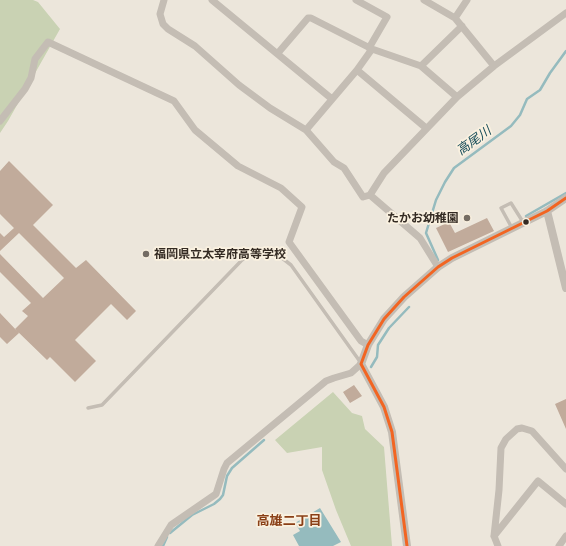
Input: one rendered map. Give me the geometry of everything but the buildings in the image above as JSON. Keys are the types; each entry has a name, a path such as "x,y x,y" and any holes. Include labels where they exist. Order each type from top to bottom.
{"street":[{"path":"164,0 160,14 163,24 168,29 195,46 239,84 270,108 306,130 334,162 344,168 363,197 370,195 384,173 426,128 458,97 494,66 566,13"},
{"path":"212,0 332,99"},
{"path":"424,0 455,18 494,66"},
{"path":"455,18 467,0"},
{"path":"306,130 357,70 371,48 387,17 360,1"},
{"path":"278,53 308,18 311,18 371,48 421,66 458,97"},
{"path":"421,66 462,26"},
{"path":"0,121 25,89 31,78 35,60 48,42 174,101 195,130 238,166 281,188 302,206 289,242 361,341 368,345"},
{"path":"357,70 426,128"},
{"path":"370,195 420,238 438,267"},
{"path":"158,546 171,525 216,494 227,463 326,381 351,373 362,364 368,345 384,319 404,297 438,267 452,258 547,211 566,198"},
{"path":"547,211 566,288"},
{"path":"362,364 384,407 392,432 407,546"},
{"path":"498,546 494,536 499,490 501,448 513,432 522,428 532,431 566,470"},
{"path":"494,536 538,480 566,504"},
{"path":"558,546 566,536"}],"lane":[{"path":"512,228 501,208 511,203 523,222"},
{"path":"88,408 102,406 241,261 246,257 257,253 274,255 282,258 291,265 362,364"}],"green space":[{"path":"0,0 33,0 38,2 60,29 0,133"},
{"path":"333,392 352,413 362,416 365,429 384,447 392,546 351,546 322,470 322,447 287,453 275,440"}],"water":[{"path":"320,508 341,542 333,546 299,546 293,535 300,531 295,523"}],"waterway":[{"name":"高尾川","path":"438,260 426,233 436,200 445,182 454,168 511,126 520,115 527,99 540,90 566,51"},
{"path":"526,216 566,193"},
{"path":"371,367 377,357 378,345 389,328 409,307"},
{"path":"170,533 192,515 214,504 220,499 223,495 227,476 232,468 264,440"},
{"path":"163,546 167,537"}],"transit line":[{"path":"407,546 392,432 384,407 361,364 368,345 384,319 404,297 438,267 452,258 547,211 566,198"}],"place":[{"name":"たかお幼稚園","path":"467,218"},
{"name":"福岡県立太宰府高等学校","path":"146,254"}],"district":[{"name":"高雄二丁目","path":"289,521"}]}
